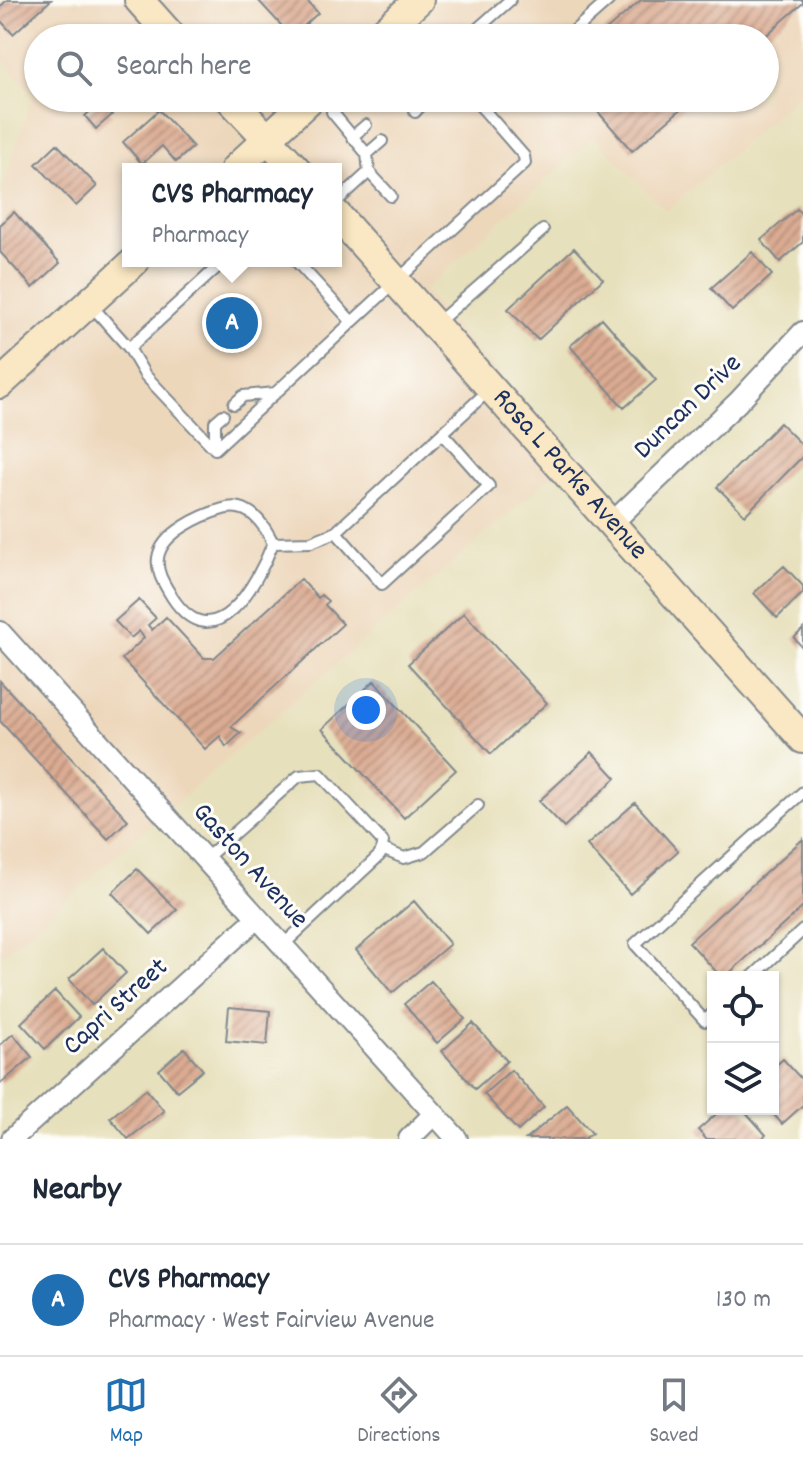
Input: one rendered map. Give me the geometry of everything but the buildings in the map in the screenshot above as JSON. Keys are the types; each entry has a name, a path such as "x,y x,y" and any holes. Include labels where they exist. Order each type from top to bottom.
{"street":[{"path":"139,0 160,24"},
{"path":"392,24 409,9"},
{"path":"243,112 291,163"},
{"path":"241,163 296,112"},
{"name":"Rosa L Parks Avenue","path":"342,221 803,739"},
{"path":"0,384 128,267"},
{"name":"Duncan Drive","path":"612,523 738,402 803,332"},
{"name":"Gaston Avenue","path":"0,632 457,1139"},
{"name":"Capri Street","path":"12,1139 257,918"},
{"path":"409,1139 434,1114"}],"lane":[{"path":"483,24 510,0"},
{"path":"582,24 609,0"},
{"path":"332,112 367,154 369,172 391,196"},
{"path":"215,449 525,163 524,156 486,112"},
{"path":"352,137 366,125"},
{"path":"367,154 382,141"},
{"path":"342,197 369,172"},
{"path":"436,325 543,230"},
{"path":"129,348 217,267"},
{"path":"302,267 352,322"},
{"path":"88,303 129,348 145,375 215,449"},
{"path":"273,543 311,542 336,532 492,388"},
{"path":"234,404 243,396 276,393"},
{"path":"215,449 215,422 223,415"},
{"path":"336,532 382,584 489,486 444,435"},
{"path":"226,508 244,510 262,521 273,543 262,571 238,606 220,620 201,621 179,607 160,578 157,557 167,539 226,508"},
{"path":"205,859 299,776 320,774 383,842 380,855 282,946"},
{"path":"707,1019 705,1021 635,944 803,792"},
{"path":"382,849 404,858 424,852 478,805"},
{"path":"759,971 803,930"}],"shaded area":[{"path":"0,0 803,0 803,91 666,211 594,137 424,290 571,459 0,957 0,196 27,112 779,112 779,24 24,24 24,84 0,58"}],"place":[{"name":"CVS Pharmacy","path":"232,323"}]}
